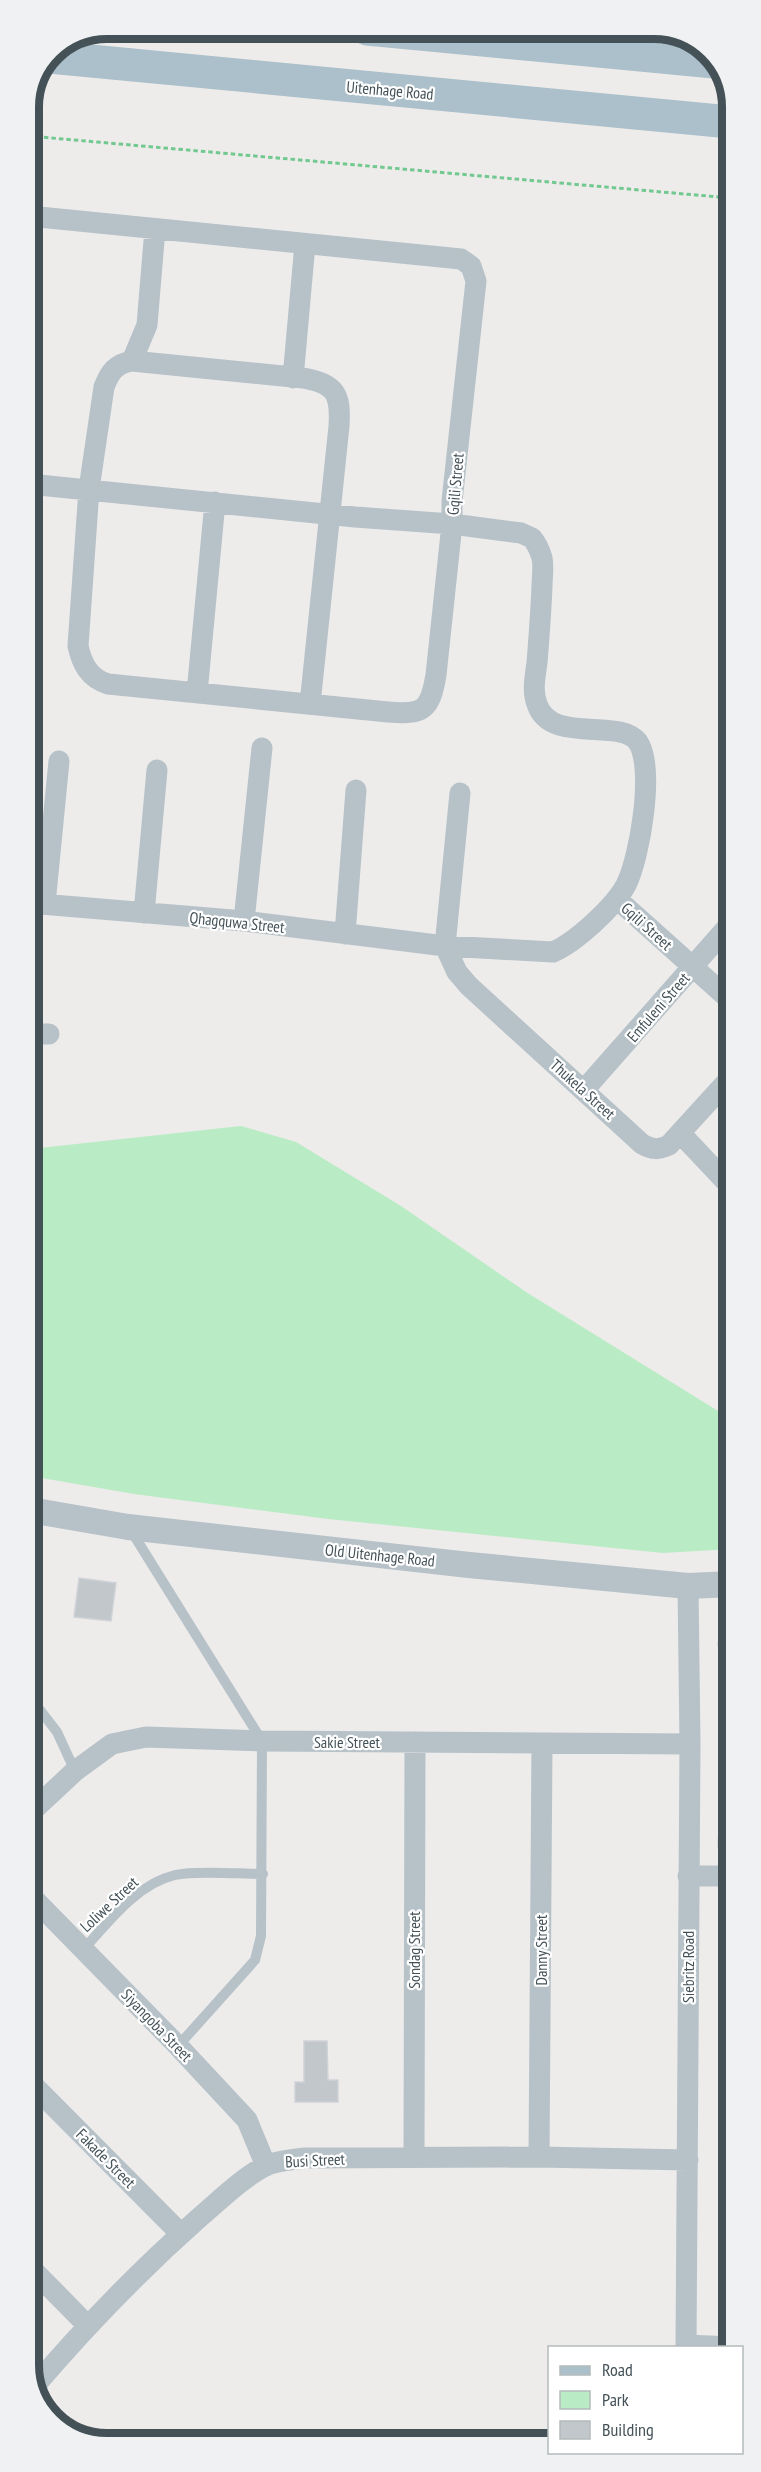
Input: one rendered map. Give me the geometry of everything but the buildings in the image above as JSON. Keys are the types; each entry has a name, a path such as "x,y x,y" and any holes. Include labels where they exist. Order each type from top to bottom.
{"main road":[{"path":"472,39 704,61"},
{"name":"Uitenhage Road","path":"60,58 722,121"}],"street":[{"name":"Gqili Street","path":"39,217 461,259 471,266 476,281 452,501 452,524 521,533 532,538 543,561 534,693 538,707 546,718 560,726 626,733 636,740 644,755 643,820 633,868 626,885 617,899 565,946 553,952 445,946"},
{"path":"132,361 147,325 155,229"},
{"path":"293,378 305,243"},
{"path":"39,485 89,489 331,514 452,524 433,695 424,708 412,714 197,693 108,684 93,676 81,660 78,646 89,489 104,387 110,372 119,364 132,361 321,382 337,395 340,407 331,514 310,704"},
{"path":"197,693 215,502"},
{"path":"244,921 262,748"},
{"path":"39,889 58,761"},
{"path":"144,913 157,770"},
{"path":"345,934 356,790"},
{"path":"445,946 460,793"},
{"name":"Gqili Street","path":"617,899 722,993"},
{"name":"Qhagquwa Street","path":"39,903 244,921 445,946"},
{"name":"Emfuleni Street","path":"585,1090 722,934"},
{"name":"Thukela Street","path":"445,946 457,972 469,986 642,1144 659,1150 669,1145 722,1087"},
{"path":"681,1134 722,1177"},
{"name":"Old Uitenhage Road","path":"39,1512 128,1527 688,1586 722,1584"},
{"name":"Siebritz Road","path":"686,2346 690,1744 688,1586"},
{"name":"Sakie Street","path":"39,1805 75,1771 112,1744 146,1737 262,1741 690,1744"},
{"name":"Sondag Street","path":"414,2157 415,1742"},
{"name":"Danny Street","path":"539,2157 542,1743"},
{"path":"688,1876 722,1876"},
{"name":"Siyangoba Street","path":"39,1904 247,2120 266,2166"},
{"name":"Fakade Street","path":"39,2091 181,2234"},
{"name":"Busi Street","path":"41,2379 87,2325 181,2234 232,2189 266,2166 281,2161 306,2158 539,2157 688,2160"},
{"path":"39,2276 87,2325"}],"lane":[{"path":"128,1527 262,1741 263,1874 261,1936 255,1959 239,1980 178,2046"},
{"path":"39,1709 57,1732 75,1771"},
{"name":"Loliwe Street","path":"84,1949 136,1896 157,1881 177,1875 263,1874"}],"path":[{"path":"39,137 722,197"}],"green space":[{"path":"241,1126 296,1142 401,1206 526,1292 722,1413 722,1550 663,1553 328,1519 134,1494 39,1478 39,1148"}]}
